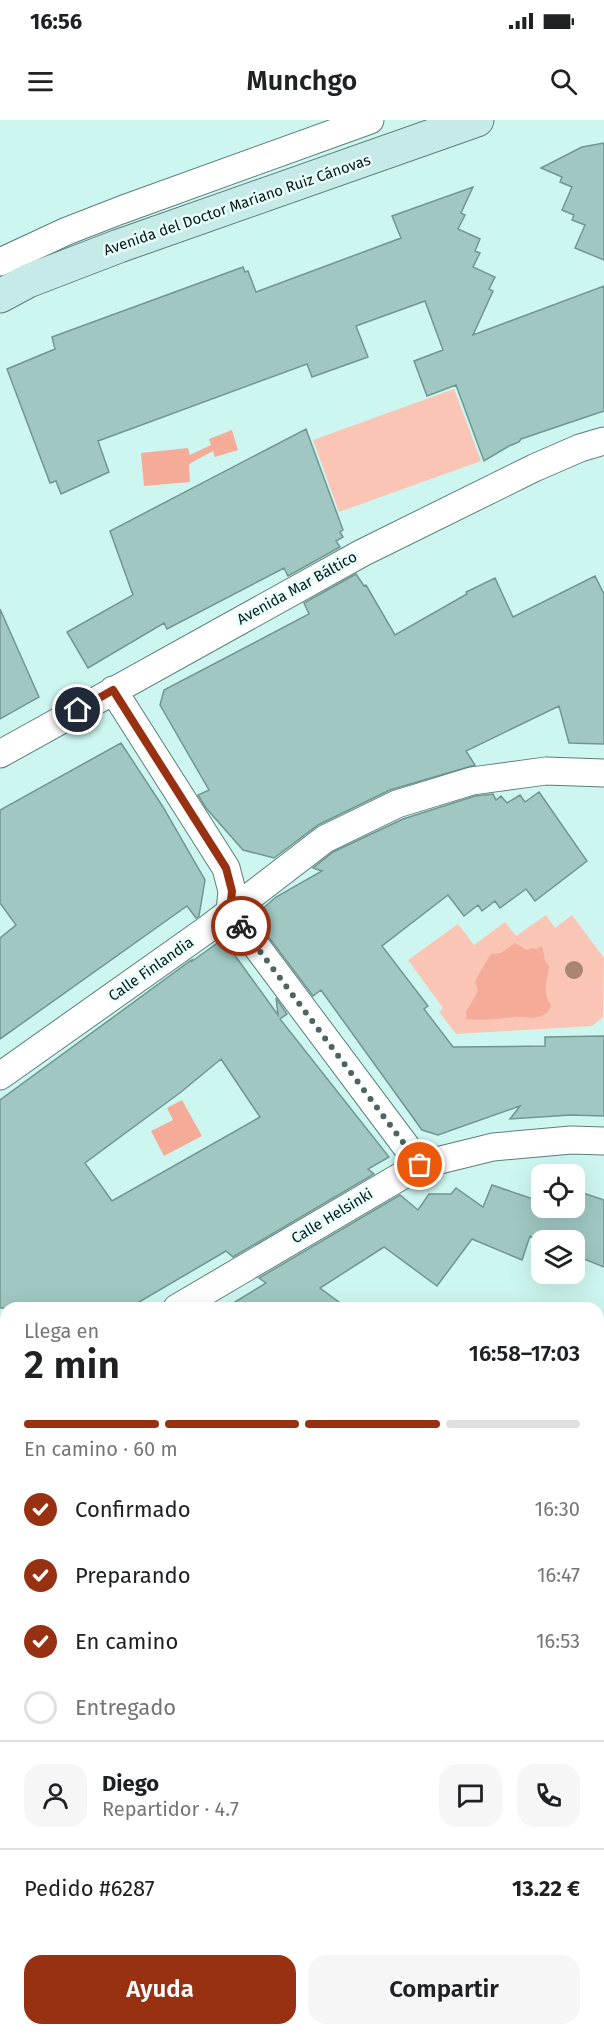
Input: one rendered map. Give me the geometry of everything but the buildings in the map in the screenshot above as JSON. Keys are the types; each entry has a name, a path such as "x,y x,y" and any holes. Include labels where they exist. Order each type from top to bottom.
{"street":[{"path":"0,262 67,231 121,210 370,120"},
{"name":"Avenida del Doctor Mariano Ruiz Cánovas","path":"0,296 28,281 119,246 477,120"},
{"name":"Avenida Mar Báltico","path":"0,754 362,553 534,468 580,448 604,441"},
{"path":"113,690 226,868 232,891 230,911 420,1165"},
{"name":"Calle Finlandia","path":"0,1076 209,928 325,838 397,804 472,781 546,771 604,773"},
{"name":"Calle Helsinki","path":"187,1302 420,1165 453,1155 493,1147 571,1140 604,1141"}],"shaded area":[{"path":"454,389 481,461 339,512 313,440"},
{"path":"232,430 238,450 215,457 213,451 189,464 190,482 144,486 141,453 188,448 190,455 211,445 209,439"},
{"path":"546,915 555,928 572,915 604,958 603,1017 592,1026 456,1034 439,1012 443,1008 408,960 458,924 474,945 505,922 516,936"},
{"path":"515,943 527,950 541,946 543,949 545,961 549,966 546,995 551,1005 549,1009 543,1016 535,1018 466,1019 466,1012 478,991 475,982 491,954 501,953"},
{"path":"182,1100 202,1136 164,1156 151,1131 173,1120 167,1108"}],"way so far":[{"path":"241,926 420,1165"}],"route":[{"path":"78,710 113,690 226,868 232,891 230,911 241,926"}]}
